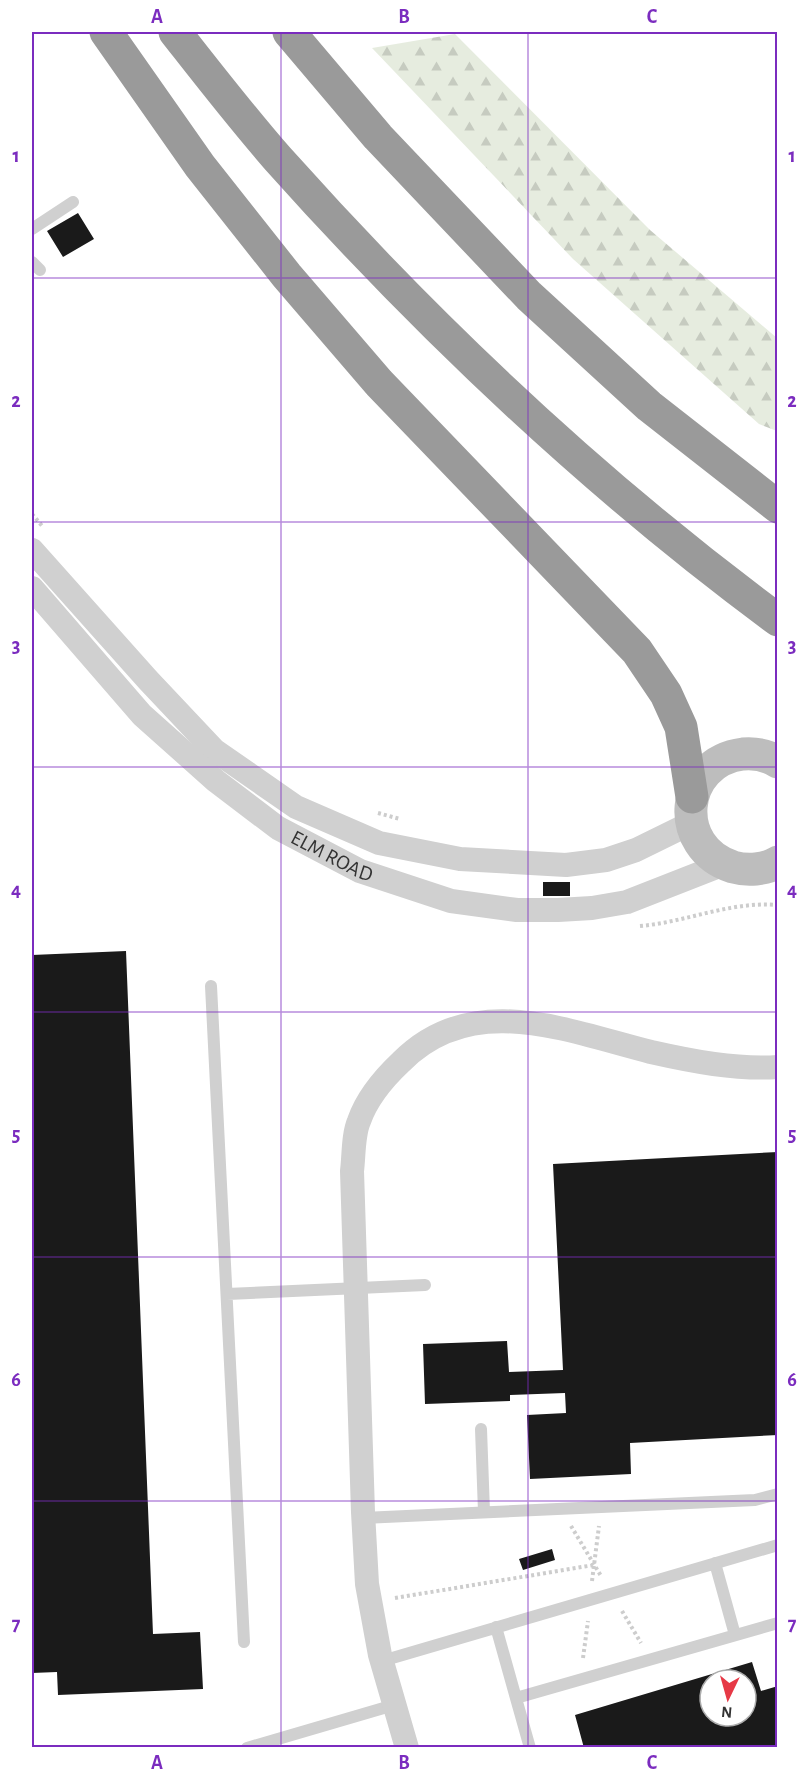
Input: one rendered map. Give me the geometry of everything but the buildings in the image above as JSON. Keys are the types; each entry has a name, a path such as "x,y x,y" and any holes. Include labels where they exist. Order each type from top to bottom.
{"highway":[{"path":"106,32 200,166 287,276 379,383 637,651 666,694 681,727 692,810"},
{"path":"175,32 276,157 370,260 478,367 600,479 730,585 777,620"},
{"path":"289,32 378,137 529,296 649,406 777,507"}],"main road":[{"path":"771,869 741,869 724,864 709,854 698,840 692,810 700,779 714,765 732,756 752,753 777,762"}],"street":[{"name":"ELM ROAD","path":"39,541 148,680 214,750 296,807 379,843 460,859 566,865 606,860 636,850 692,810"},
{"name":"ELM ROAD","path":"32,588 142,715 216,781 278,828 360,871 451,901 518,910 558,910 592,908 627,902 724,864"},
{"path":"407,1748 382,1661 367,1584 352,1171 358,1121 381,1082 412,1051 455,1026 501,1020 561,1028 653,1052 700,1061 777,1067"}],"lane":[{"path":"32,229 73,202"},
{"path":"211,986 244,1642"},
{"path":"227,1294 425,1285"},
{"path":"481,1429 484,1512"},
{"path":"363,1518 755,1500 777,1494"},
{"path":"382,1661 777,1545"},
{"path":"715,1563 735,1635"},
{"path":"516,1698 777,1623"},
{"path":"496,1628 530,1748"},
{"path":"247,1748 394,1705"}],"path":[{"path":"32,514 39,541"},
{"path":"374,811 407,821"},
{"path":"638,926 659,924 731,907 777,905"},
{"path":"370,1602 510,1577 594,1565"}],"green space":[{"path":"455,34 650,230 777,338 777,431 759,424 573,259 372,48"}]}
